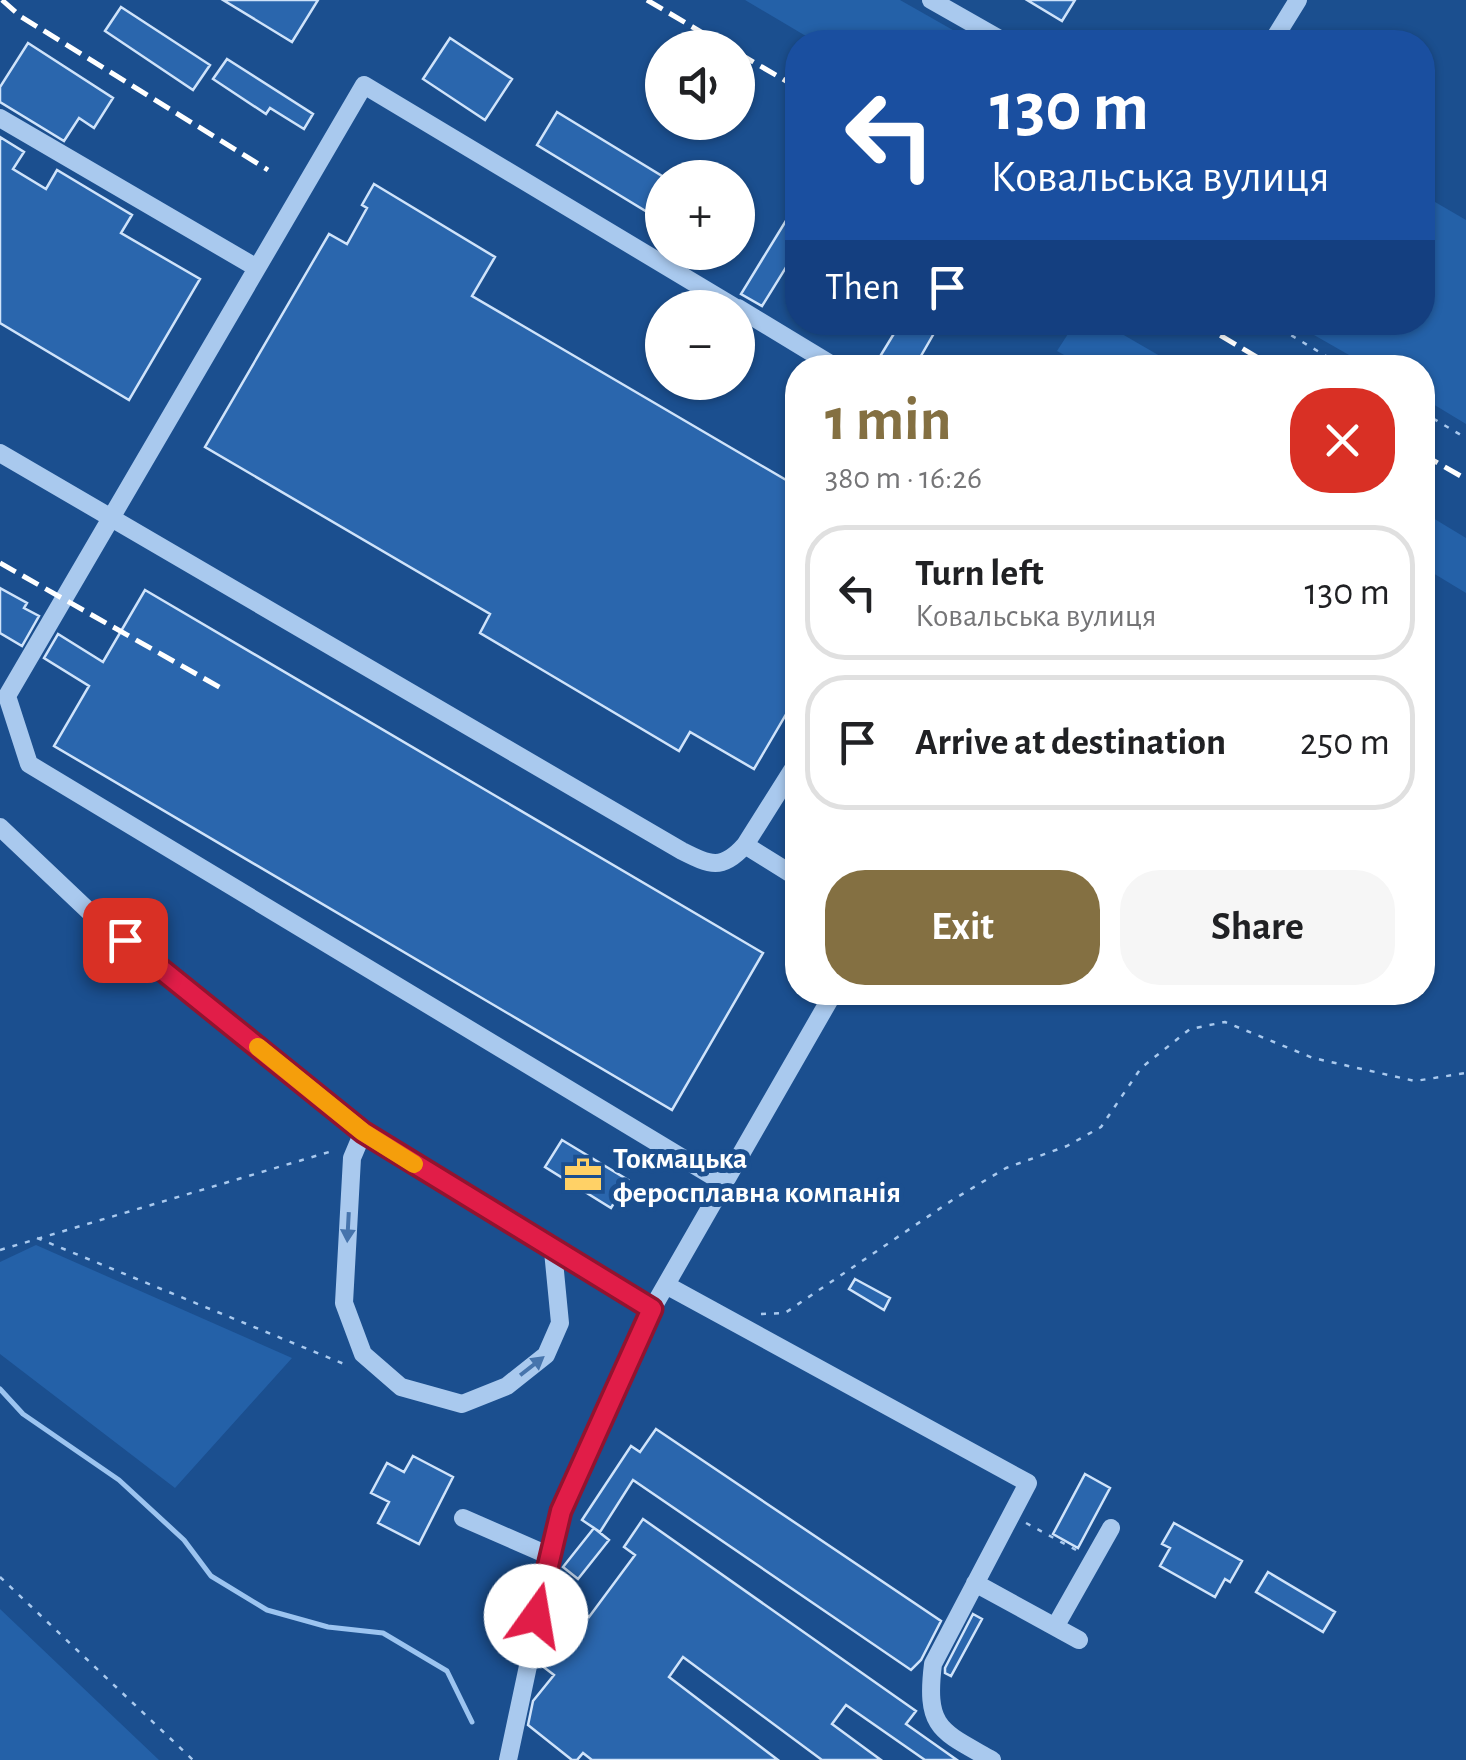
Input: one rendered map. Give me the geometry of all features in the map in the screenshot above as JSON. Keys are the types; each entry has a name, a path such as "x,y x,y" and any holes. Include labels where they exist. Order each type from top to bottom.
{"street":[{"path":"931,0 984,30"},
{"path":"1279,30 1298,0"},
{"path":"707,290 364,85 7,696 8,723 29,764 724,1183"},
{"path":"0,118 257,268"},
{"path":"755,319 815,355"},
{"path":"0,454 709,864 732,860 785,782"},
{"path":"0,827 95,917 363,1132 652,1309"},
{"path":"745,845 785,870"},
{"path":"508,1760 561,1511 652,1309 827,1005"},
{"path":"363,1132 352,1158 344,1303 363,1354 401,1387 462,1404 507,1386 546,1355 560,1323 553,1250"},
{"path":"666,1284 1028,1483 933,1664 929,1698 943,1732 992,1760"},
{"path":"463,1518 550,1556"},
{"path":"1055,1627 1111,1528"},
{"path":"975,1583 1079,1640"}],"path":[{"path":"1291,335 1324,355"},
{"path":"1435,420 1466,438"},
{"path":"753,1314 785,1313 993,1176 1067,1146 1101,1127 1141,1068 1190,1028 1224,1022 1313,1058 1415,1080 1466,1073"},
{"path":"0,1250 329,1152"},
{"path":"37,1238 346,1365"},
{"path":"1012,1515 1093,1560"},
{"path":"0,1577 193,1760"}],"shaded area":[{"path":"745,0 900,0 953,30 796,30"},
{"path":"1435,202 1466,220 1466,424 1435,405 1435,355 1349,355 1314,335 1435,335"},
{"path":"1067,335 1124,335 1158,355 1064,355 1057,351"},
{"path":"1435,519 1466,538 1466,593 1435,574"},
{"path":"36,1245 292,1358 175,1488 0,1354 0,1262"},
{"path":"0,1609 159,1760 0,1760"}],"building":[{"path":"223,0 318,0 292,42"},
{"path":"1027,0 1075,0 1062,21"},
{"path":"121,7 210,65 193,90 105,31"},
{"path":"450,38 512,79 485,120 423,79"},
{"path":"28,43 113,98 94,128 79,118 64,141 0,102 0,87"},
{"path":"227,59 313,114 304,129 270,108 266,114 213,79"},
{"path":"557,112 645,166 645,211 537,145"},
{"path":"0,137 24,152 13,169 46,189 57,170 132,215 121,233 200,279 129,400 0,323"},
{"path":"374,184 495,257 472,296 785,479 785,716 754,769 690,732 679,751 480,633 490,614 205,447 329,234 347,244 367,208 362,205"},
{"path":"785,222 785,269 762,306 755,302 755,290 743,290"},
{"path":"893,335 933,335 921,355 881,355"},
{"path":"0,588 27,603 24,608 39,616 22,646 0,633"},
{"path":"145,590 763,953 672,1110 54,746 89,686 44,658 58,634 103,662"},
{"path":"562,1140 628,1180 611,1208 545,1167"},
{"path":"855,1279 890,1298 884,1310 849,1289"},
{"path":"656,1429 941,1621 921,1660 911,1670 633,1480 600,1532 582,1520 631,1446 640,1452"},
{"path":"413,1456 453,1477 419,1544 378,1523 389,1502 371,1493 387,1463 404,1472"},
{"path":"1085,1474 1110,1488 1078,1548 1053,1534"},
{"path":"643,1519 916,1711 906,1724 957,1760 925,1760 846,1705 832,1724 881,1760 822,1760 683,1657 669,1677 778,1760 592,1760 583,1753 572,1760 528,1725 533,1701 554,1675 541,1665 572,1627 553,1610 563,1597 589,1617 635,1555 624,1547"},
{"path":"1174,1523 1242,1561 1215,1597 1160,1566 1170,1548 1162,1544"},
{"path":"594,1528 609,1540 578,1579 563,1567"},
{"path":"1268,1572 1335,1612 1323,1632 1256,1592"},
{"path":"973,1614 982,1619 951,1676 945,1668"}],"waterway":[{"path":"0,1389 23,1414 119,1480 184,1540 211,1576 267,1610 328,1627 383,1633 447,1671 472,1722"}],"railway":[{"path":"2,0 20,16 268,170"},
{"path":"647,0 698,30"},
{"path":"755,63 785,80"},
{"path":"1220,335 1253,355"},
{"path":"1435,461 1466,479"},
{"path":"0,563 221,688"}],"slow traffic":[{"path":"258,1047 363,1132 414,1164"}],"place":[{"name":"Токмацька феросплавна компанія","path":"583,1175"}],"route":[{"path":"125,940 363,1132 652,1309 561,1511 536,1616"}]}
